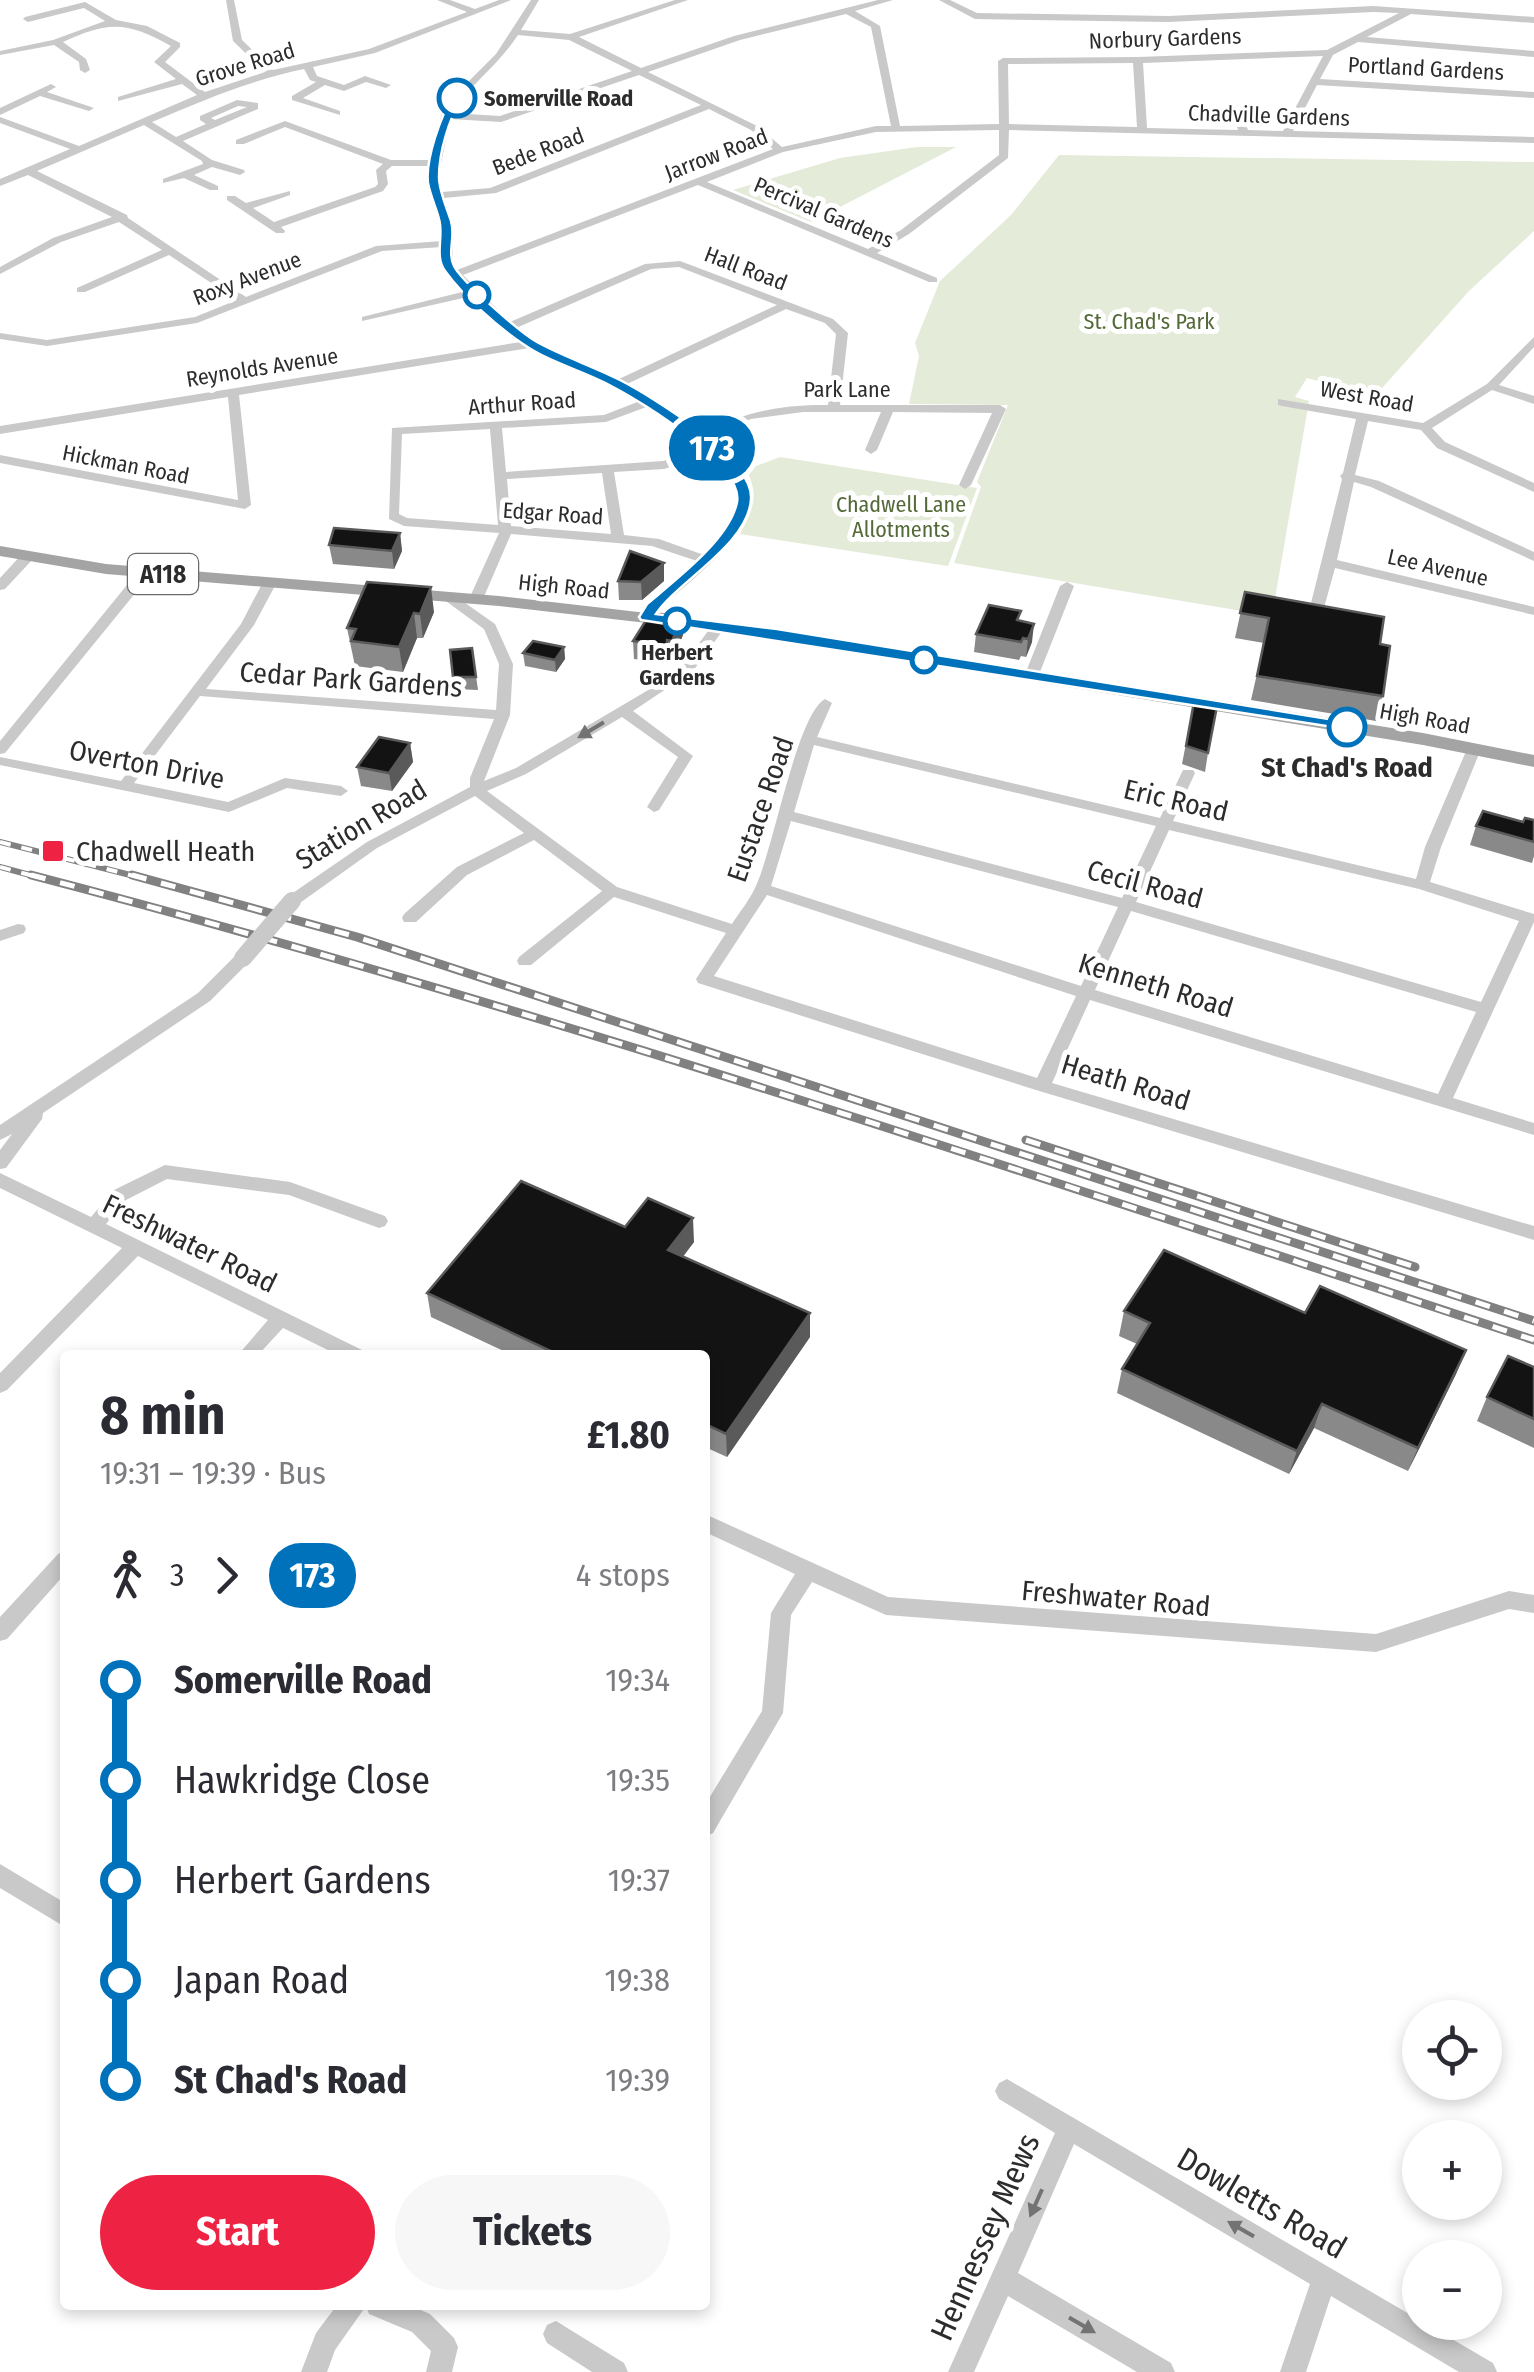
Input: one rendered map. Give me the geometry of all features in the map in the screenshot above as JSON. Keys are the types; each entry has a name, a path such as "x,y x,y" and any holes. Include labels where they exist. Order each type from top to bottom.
{"main road":[{"name":"High Road","path":"0,551 145,572 446,596 480,592 499,601 719,626 1534,761"}],"street":[{"path":"230,0 238,41 270,72"},
{"path":"441,0 475,12"},
{"name":"Grove Road","path":"0,183 76,148 270,72 372,51 508,0"},
{"path":"533,0 518,32 500,56 457,98 446,116 435,163 437,195 447,222 448,267 508,327 531,344 618,384 648,403 714,450 741,479 745,501 728,534 652,607 647,617"},
{"path":"518,32 571,36 684,0"},
{"path":"446,116 500,119 737,38 888,0"},
{"path":"943,0 975,16 1169,19 1310,5 1534,20"},
{"path":"1088,18 1090,0"},
{"path":"28,19 87,2 112,21"},
{"path":"846,10 876,26 896,128"},
{"path":"1285,136 1328,52 1412,10"},
{"path":"2,52 56,42 112,21 142,24 177,45 160,62 204,96"},
{"path":"571,36 754,128 780,150"},
{"path":"1355,39 1534,54"},
{"path":"56,42 83,61 85,70"},
{"path":"2,52 23,66"},
{"name":"Norbury Gardens","path":"1004,127 1002,60 1138,60 1328,52"},
{"path":"1138,60 1142,131"},
{"path":"307,65 313,78 344,88 365,79 386,85"},
{"path":"121,99 181,81"},
{"path":"323,82 295,98 337,113"},
{"name":"Portland Gardens","path":"1316,82 1534,95"},
{"path":"0,112 52,87"},
{"path":"40,93 89,108"},
{"name":"Bede Road","path":"437,195 492,191 706,106"},
{"path":"1235,107 1244,134"},
{"path":"0,120 76,148"},
{"path":"144,122 207,162 240,172"},
{"path":"176,140 214,124"},
{"path":"240,142 285,124 390,163 435,163"},
{"path":"870,252 905,232 1004,156 1004,127"},
{"name":"Jarrow Road","path":"456,274 780,150 896,128 1004,127"},
{"name":"Chadville Gardens","path":"1004,127 1534,140"},
{"path":"167,181 208,166 207,162"},
{"path":"273,226 379,189 383,182 381,170 390,163"},
{"path":"25,170 123,217 167,252 245,302"},
{"path":"186,175 214,188"},
{"name":"Percival Gardens","path":"699,182 934,280"},
{"path":"249,210 286,193"},
{"path":"231,198 284,234"},
{"path":"0,270 56,240 123,217"},
{"name":"Roxy Avenue","path":"0,336 47,343 197,320 380,248 446,244"},
{"path":"81,290 167,252"},
{"name":"Hall Road","path":"508,327 649,266 680,264 828,321 842,332 834,406"},
{"path":"366,319 474,292"},
{"path":"618,384 784,305"},
{"name":"West Road","path":"1282,402 1425,427 1491,386 1534,340"},
{"name":"Reynolds Avenue","path":"0,430 531,344"},
{"path":"1491,386 1534,400"},
{"name":"Hickman Road","path":"0,458 245,505 233,392"},
{"name":"Arthur Road","path":"395,519 396,432 606,418 648,403"},
{"name":"Park Lane","path":"698,437 767,412 834,406 1000,408 966,484"},
{"path":"870,450 889,408"},
{"path":"1315,615 1332,563 1346,476 1363,415"},
{"path":"480,592 504,530 496,424"},
{"path":"1425,427 1441,446 1534,488"},
{"path":"500,476 680,462 714,450"},
{"path":"608,470 618,538"},
{"path":"1346,476 1375,484 1534,557"},
{"name":"Edgar Road","path":"395,519 654,542 705,560"},
{"path":"0,586 28,556"},
{"name":"Lee Avenue","path":"1332,563 1534,610"},
{"path":"0,750 145,572"},
{"path":"124,787 247,626 270,582"},
{"path":"1031,677 1067,586"},
{"path":"446,596 490,627"},
{"path":"499,601 491,610 490,627 506,664 504,714 476,790 612,891 735,930"},
{"name":"Station Road","path":"0,1134 204,997 292,901 372,845 508,777 623,711 682,673 711,642 719,626"},
{"name":"Cedar Park Gardens","path":"196,692 504,714"},
{"name":"Eustace Road","path":"704,979 763,889 810,739 826,703"},
{"path":"623,711 686,756 654,808"},
{"name":"Eric Road","path":"810,739 1422,885 1528,918 1486,1009"},
{"path":"1422,885 1433,847 1474,749"},
{"name":"Overton Drive","path":"0,761 229,807 284,783 341,791"},
{"path":"483,764 508,777"},
{"path":"1042,1086 1188,773"},
{"name":"Cecil Road","path":"788,816 1129,904 1486,1009"},
{"path":"410,918 462,871 534,834"},
{"name":"Kenneth Road","path":"763,889 1086,993 1534,1129"},
{"path":"525,961 612,891"},
{"path":"0,936 18,929"},
{"name":"Heath Road","path":"704,979 1042,1086 1534,1231"},
{"path":"1442,1102 1486,1009"},
{"path":"0,1163 51,1100"},
{"path":"94,1226 120,1195 165,1172 290,1189 379,1220"},
{"name":"Freshwater Road","path":"0,1180 345,1350"},
{"path":"0,1384 135,1246"},
{"path":"251,1350 280,1318"},
{"name":"Freshwater Road","path":"710,1525 886,1606 1376,1643 1509,1600 1534,1604"},
{"path":"0,1632 60,1566"},
{"path":"710,1818 772,1713 781,1613 808,1570"},
{"path":"0,1874 60,1913"},
{"name":"Dowletts Road","path":"1007,2092 1484,2372"},
{"name":"Hennessey Mews","path":"961,2372 1070,2128"},
{"path":"1002,2278 1162,2372"},
{"path":"1294,2372 1326,2278"},
{"path":"314,2372 324,2342 349,2310"},
{"path":"390,2310 421,2323 445,2346 439,2372"},
{"path":"556,2334 615,2372"}],"green space":[{"path":"917,147 956,147 811,222 733,190 840,158"},
{"name":"St. Chad's Park","path":"1059,155 1534,162 1534,231 1469,291 1374,397 1307,378 1295,397 1309,401 1272,616 954,563 981,487 977,482 1008,405 909,404 919,356 915,343 940,281 1011,215"},
{"name":"Chadwell Lane Allotments","path":"780,457 977,488 948,566 740,534 753,502 753,487 746,470"}],"building":[{"path":"334,528 400,533 392,551 329,545"},
{"path":"630,551 664,563 641,582 618,581"},
{"path":"367,582 431,587 399,647 351,641 356,629 347,628"},
{"path":"1245,592 1384,617 1380,644 1390,646 1383,696 1257,676 1269,618 1240,613"},
{"path":"989,605 1021,611 1017,620 1034,624 1028,639 1021,642 976,634"},
{"path":"648,617 682,617 672,641 667,640 667,645 633,641"},
{"path":"533,641 564,647 555,660 523,653"},
{"path":"472,648 476,677 453,677 450,650"},
{"path":"1194,702 1217,706 1208,753 1186,746"},
{"path":"379,737 410,743 389,773 357,767"},
{"path":"1483,811 1523,822 1525,818 1534,820 1534,842 1476,826"},
{"path":"521,1181 625,1227 648,1198 693,1218 668,1250 810,1313 726,1434 710,1426 710,1350 548,1350 427,1293"},
{"path":"1164,1250 1305,1313 1320,1286 1466,1350 1418,1448 1322,1404 1297,1451 1122,1369 1150,1323 1124,1311"},
{"path":"1508,1356 1534,1367 1534,1419 1487,1397"}],"railway":[{"path":"0,842 142,878"},
{"path":"0,867 41,878"},
{"path":"31,875 221,926 598,1037 1534,1340"},
{"path":"132,875 357,937 1534,1321"},
{"path":"1026,1140 1415,1267"}],"bus line":[{"name":"173","path":"457,98 439,139 433,179 447,222 448,267 508,327 531,344 618,384 648,403 714,450 741,479 745,501 728,534 702,564 652,607 647,617 777,634 1347,727"}],"place":[{"name":"Somerville Road","path":"457,98"},
{"name":"Herbert Gardens","path":"677,621"},
{"name":"St Chad's Road","path":"1347,727"},
{"name":"Chadwell Heath","path":"53,851"}]}
